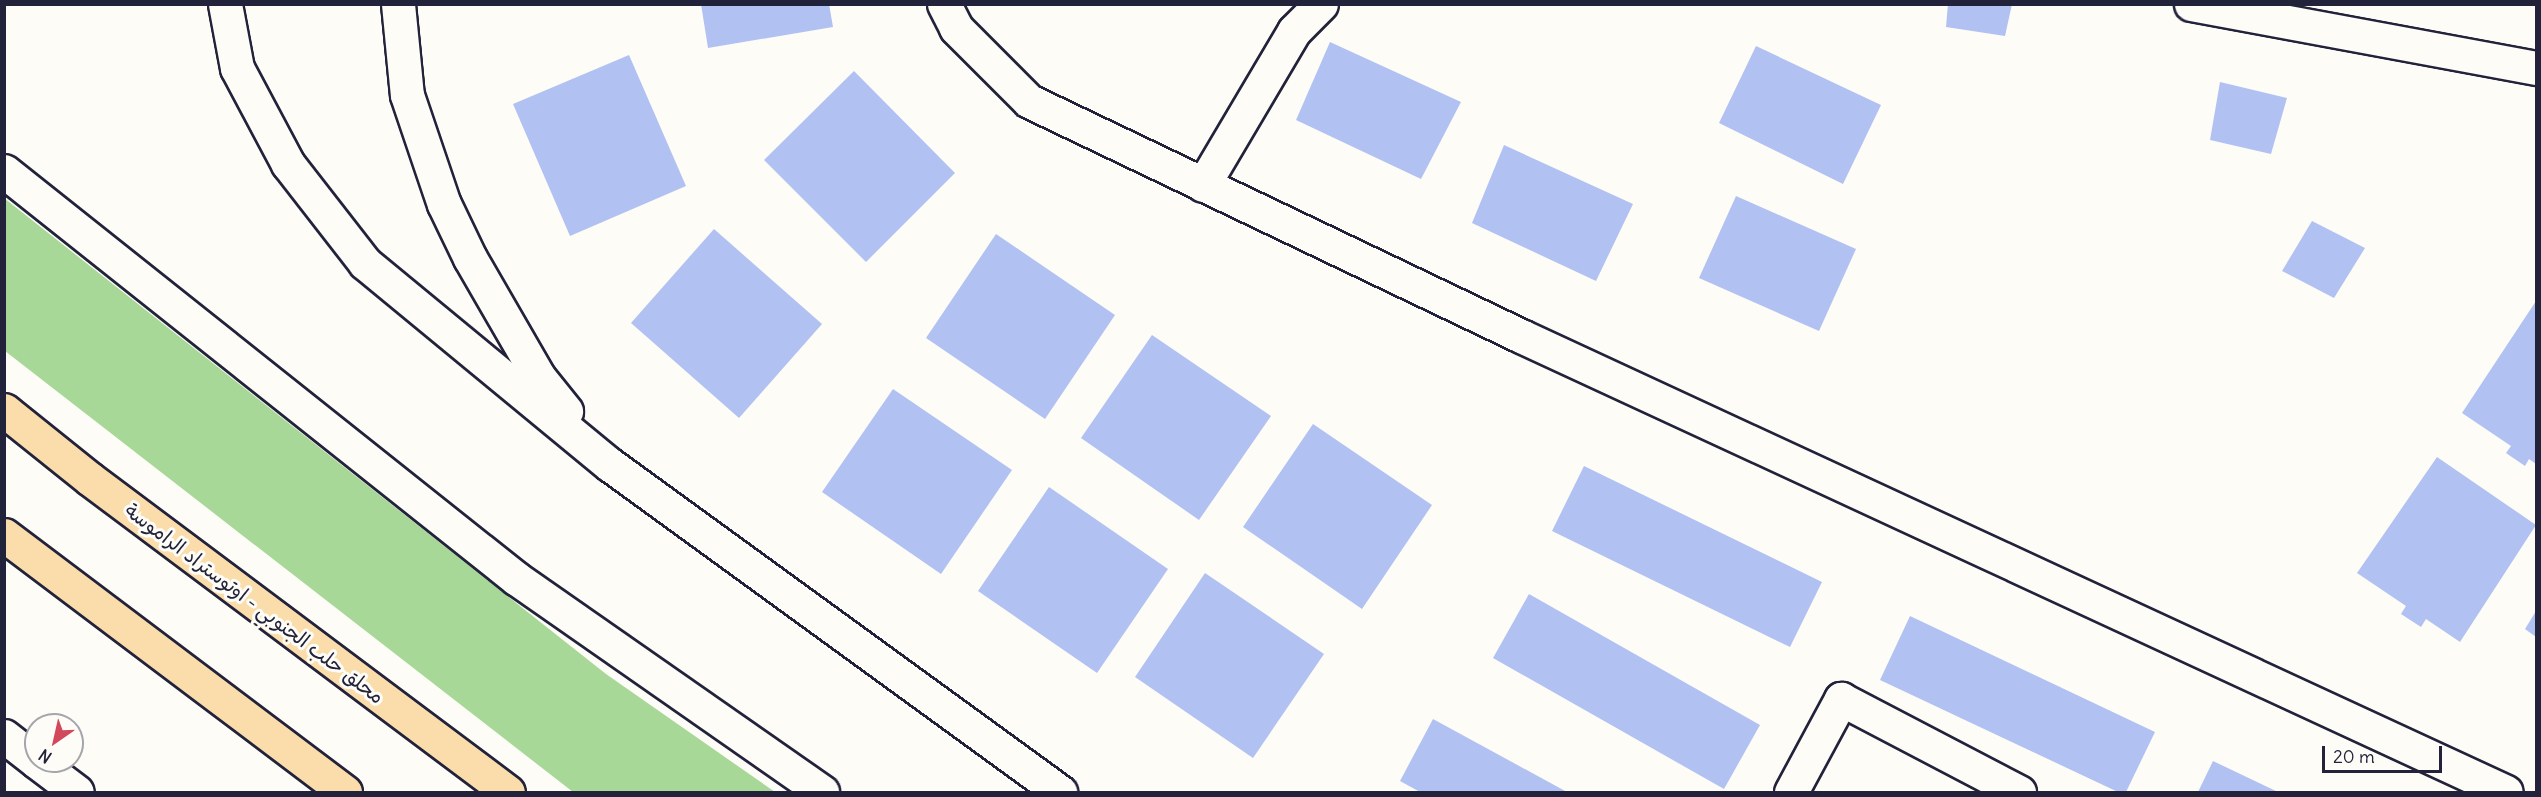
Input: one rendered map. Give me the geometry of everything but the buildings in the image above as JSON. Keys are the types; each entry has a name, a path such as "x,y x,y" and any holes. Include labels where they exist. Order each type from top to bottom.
{"highway":[{"name":"محلق حلب الجنوبي - اوتوستراد الراموسة","path":"4,410 90,479 508,792"},
{"path":"4,535 345,792"}],"street":[{"path":"225,4 237,68 288,164 365,263 609,464 1060,792"},
{"path":"398,4 407,95 444,204 470,258 538,376 609,464"},
{"path":"944,4 956,28 1029,101 1203,185 2506,792"},
{"path":"1203,185 1294,31 1321,4"},
{"path":"2191,4 2536,68"},
{"path":"4,171 517,579 822,792"},
{"path":"1791,792 1841,699 2019,792"},
{"path":"4,736 24,752"},
{"path":"52,773 77,792"}],"green space":[{"path":"4,198 606,674 775,792 573,792 5,351"}]}
